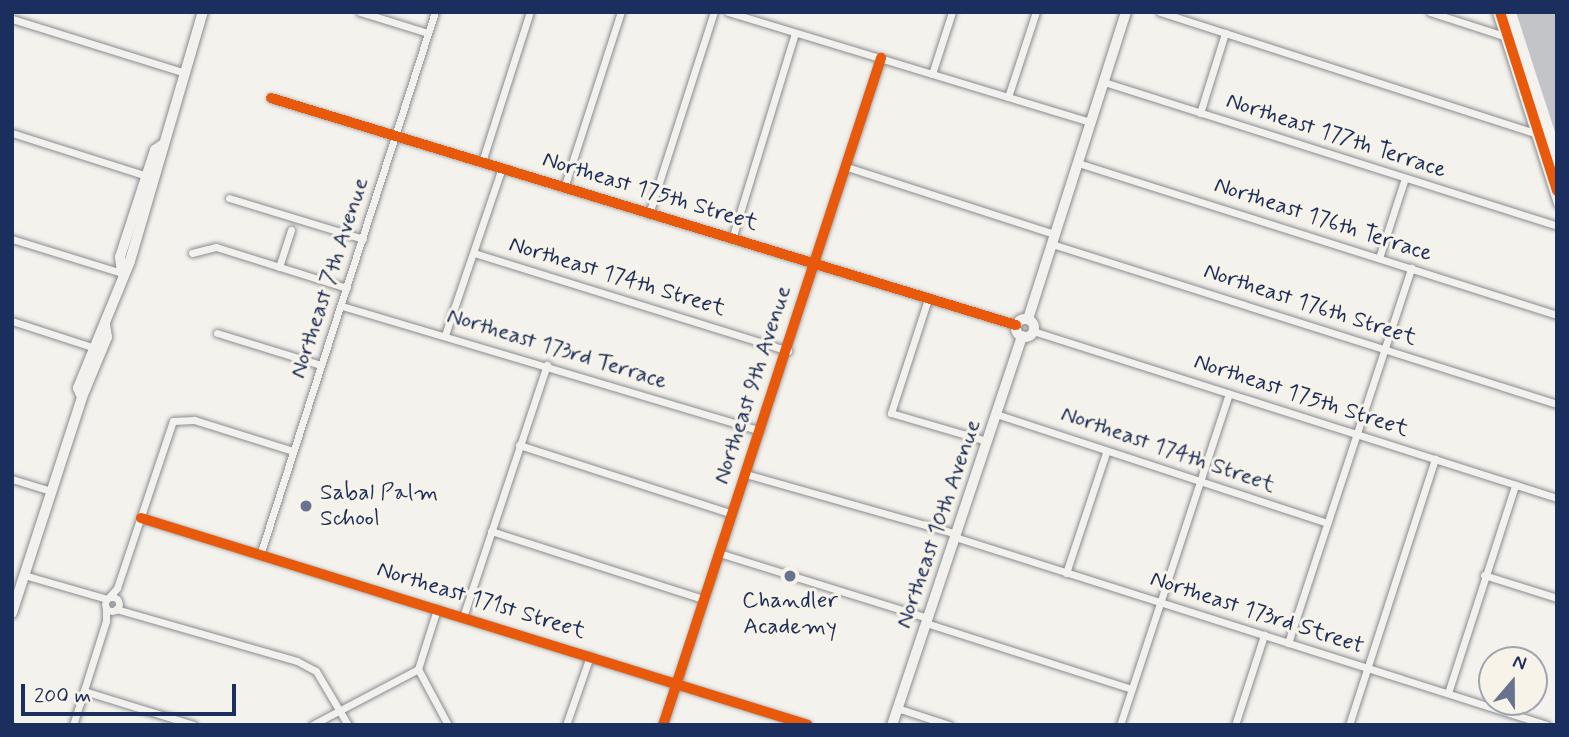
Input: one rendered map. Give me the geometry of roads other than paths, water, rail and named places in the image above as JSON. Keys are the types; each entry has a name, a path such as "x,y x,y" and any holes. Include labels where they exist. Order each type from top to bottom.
{"main road":[{"path":"1028,319 1016,325 1022,336 1033,331 1028,319 1126,12"},
{"path":"82,397 78,388 92,346 105,324 157,179 165,154 162,145 204,13"},
{"path":"122,273 120,257 155,150 162,145"},
{"path":"12,614 20,579 82,397 107,337 105,324"},
{"name":"Northeast 10th Avenue","path":"892,725 1022,336"}],"street":[{"path":"360,12 428,33"},
{"name":"Northeast 7th Avenue","path":"260,555 435,12"},
{"path":"482,162 530,12"},
{"path":"564,188 621,12"},
{"path":"649,214 714,12"},
{"path":"728,12 1091,122"},
{"path":"932,74 952,12"},
{"path":"1008,97 1036,12"},
{"path":"1160,12 1535,133"},
{"path":"1430,12 1504,36"},
{"path":"1496,12 1557,203"},
{"path":"12,19 185,73"},
{"path":"732,239 795,33"},
{"path":"1200,113 1225,33"},
{"name":"Northeast 9th Avenue","path":"663,725 703,598 788,351 881,58"},
{"name":"Northeast 177th Terrace","path":"1104,82 1557,226"},
{"name":"Northeast 175th Street","path":"271,98 1016,325"},
{"path":"12,133 147,176"},
{"name":"Northeast 176th Terrace","path":"1078,163 1557,314"},
{"name":"Northeast 176th Street","path":"848,167 1054,239 1557,404"},
{"path":"445,335 502,168"},
{"path":"1379,258 1405,178"},
{"path":"229,198 363,239"},
{"path":"279,267 291,230"},
{"path":"12,239 122,273"},
{"path":"192,253 216,247 347,288"},
{"name":"Northeast 174th Street","path":"474,253 788,351"},
{"path":"1288,643 1411,268"},
{"path":"928,299 891,413 987,441"},
{"name":"Northeast 173rd Terrace","path":"342,306 547,365 760,431"},
{"path":"12,321 92,346"},
{"name":"Northeast 175th Street","path":"1033,331 1557,498"},
{"path":"217,333 321,365"},
{"path":"463,617 547,365"},
{"path":"1120,725 1230,393"},
{"name":"Northeast 174th Street","path":"996,414 1085,442 1106,453 1200,484 1328,523"},
{"path":"73,725 170,425 177,419 194,420 293,451"},
{"path":"519,445 732,514"},
{"path":"1066,573 1106,453"},
{"path":"1349,725 1435,459"},
{"name":"Northeast 173rd Street","path":"746,474 955,536 1547,725"},
{"path":"12,479 51,491"},
{"path":"1448,693 1515,485"},
{"name":"Northeast 171st Street","path":"141,519 808,725"},
{"path":"491,531 703,598"},
{"path":"719,553 1132,689"},
{"path":"1484,575 1557,597"},
{"path":"20,579 92,597 297,661 316,671 348,725"},
{"path":"312,725 418,669 437,609"},
{"path":"1234,725 1264,635"},
{"path":"566,725 590,656"},
{"path":"418,669 449,725"},
{"path":"84,691 194,725"},
{"path":"897,708 949,725"}],"place":[{"name":"Sabal Palm School","path":"306,506"},
{"name":"Chandler Academy","path":"790,576"}]}
